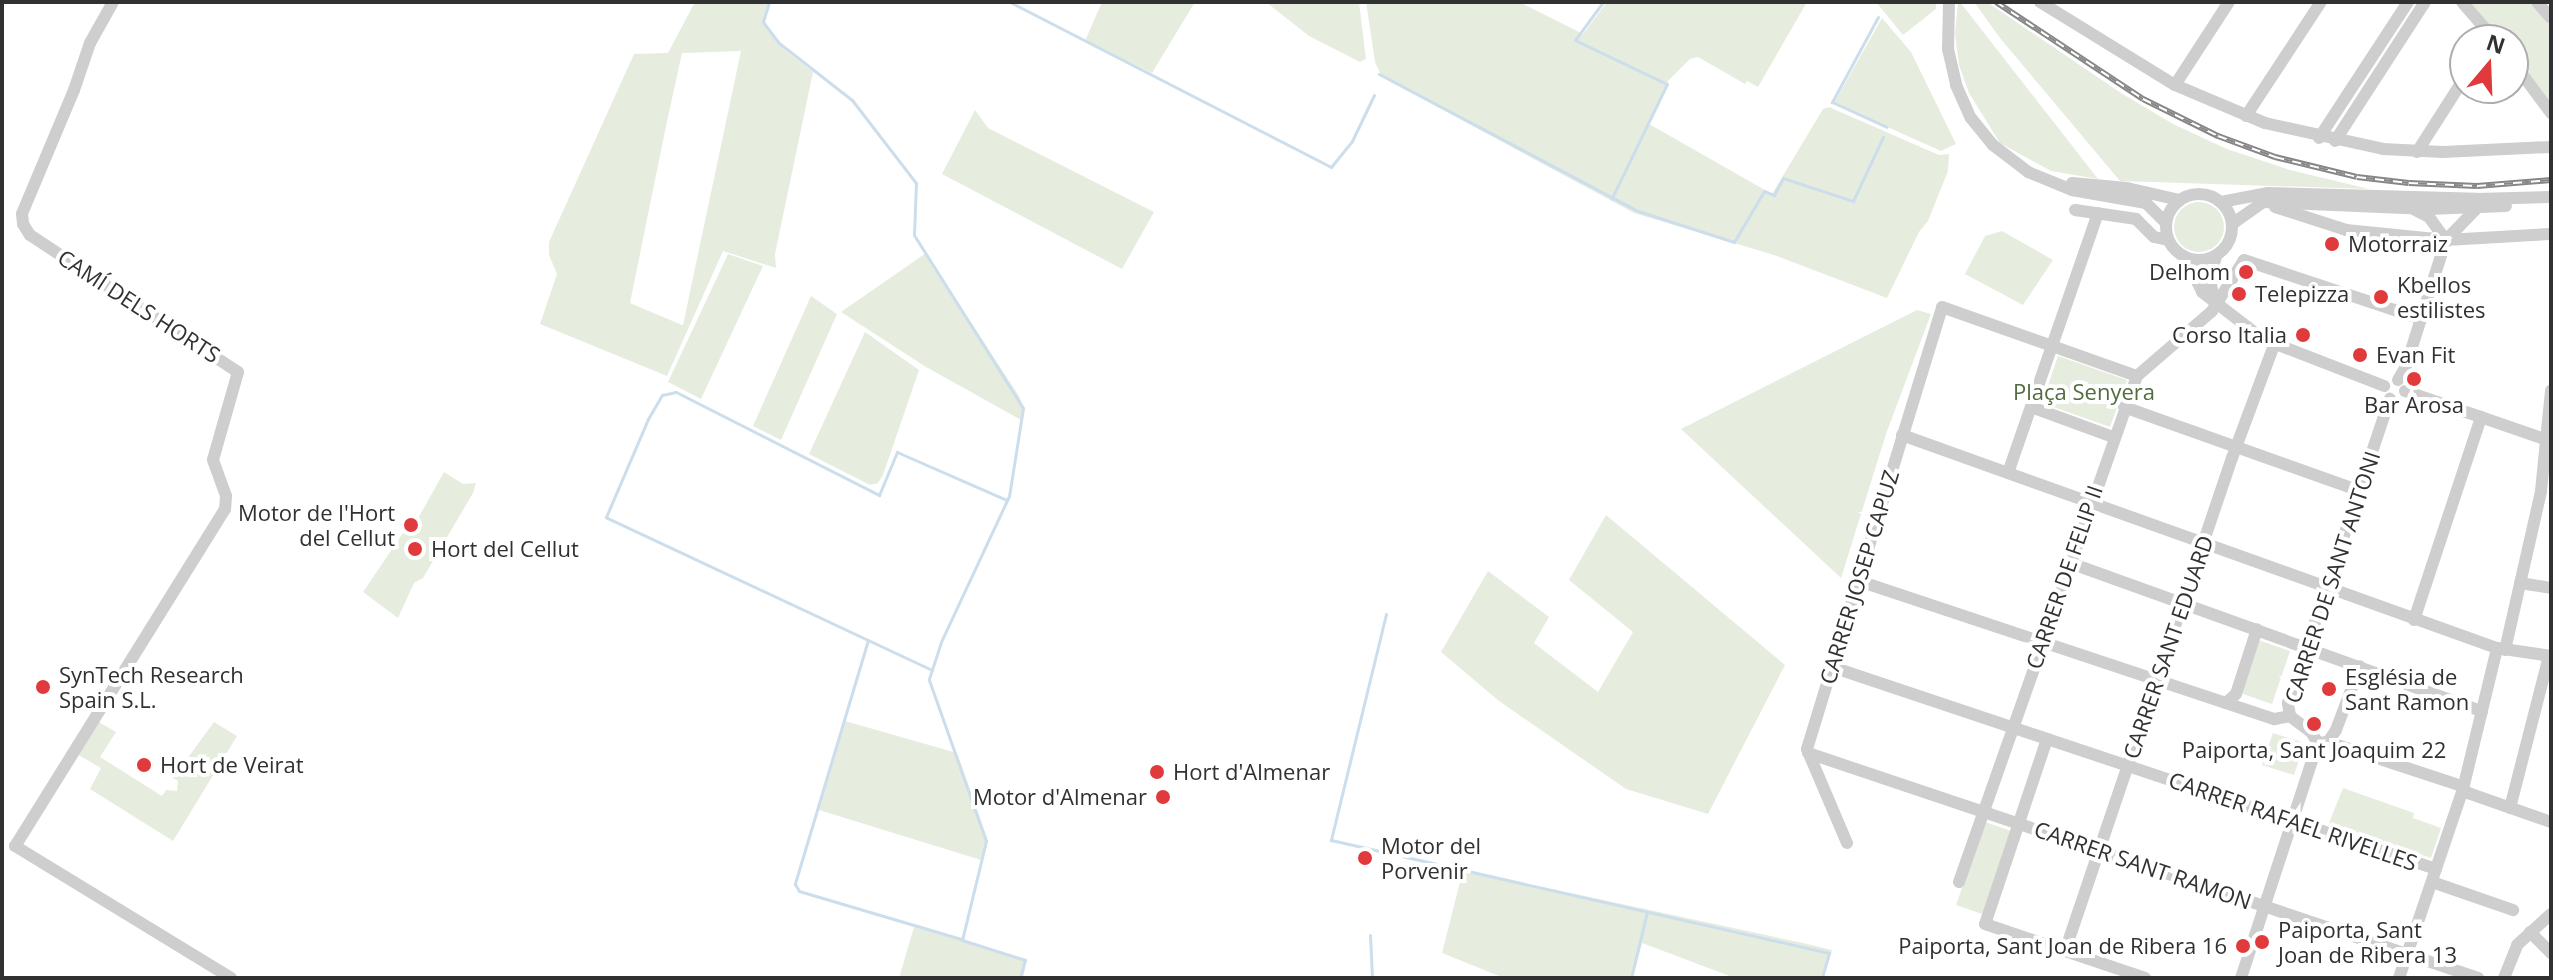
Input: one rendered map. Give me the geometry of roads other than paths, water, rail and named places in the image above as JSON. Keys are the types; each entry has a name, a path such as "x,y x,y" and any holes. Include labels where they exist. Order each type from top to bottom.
{"street":[{"name":"CAMÍ DELS HORTS","path":"113,2 90,43 22,214 23,224 30,235 238,372 213,460 226,496 225,509 15,846 231,978"},
{"path":"1949,2 1947,33 1951,67 1962,101 1993,145 2015,164 2072,190 2146,203 2166,223"},
{"path":"2040,2 2175,85 2246,116 2319,138 2417,152 2551,147"},
{"path":"2175,85 2229,2"},
{"path":"2246,116 2321,2"},
{"path":"2319,138 2408,2"},
{"path":"2335,141 2425,2"},
{"path":"2462,2 2480,24"},
{"path":"2537,2 2551,18"},
{"path":"2529,83 2551,113"},
{"path":"2417,152 2449,102"},
{"path":"2056,182 2127,188 2179,200 2197,194 2221,202 2268,193 2477,199 2551,197"},
{"path":"2232,224 2263,202 2476,209 2551,197"},
{"path":"2168,240 2166,223 2179,200"},
{"path":"2185,258 2206,260 2216,256 2229,242 2232,224 2221,202"},
{"path":"2263,202 2346,230 2446,240 2551,234"},
{"path":"2413,208 2429,217 2446,240"},
{"path":"2075,210 2136,219 2154,237 2168,240 2185,258 2202,292 2274,345 2384,386 2390,399 2400,399 2401,385 2446,240 2476,209"},
{"path":"2008,473 2098,213"},
{"path":"2216,256 2210,279 2216,302"},
{"name":"CARRER DE FELIP II","path":"1959,882 2137,376 2216,302 2244,260 2421,319"},
{"name":"CARRER JOSEP CAPUZ","path":"1808,753 1942,307 2053,346"},
{"name":"CARRER SANT EDUARD","path":"2065,951 2202,544 2274,345"},
{"path":"2053,346 2137,376"},
{"path":"2384,386 2391,379 2481,417 2547,440"},
{"path":"2399,978 2463,789 2482,711 2546,491 2551,390"},
{"name":"CARRER DE SANT ANTONI","path":"2323,742 2290,716 2288,703 2390,399"},
{"path":"2031,407 2113,437"},
{"path":"2124,407 2360,491"},
{"path":"2414,620 2481,417"},
{"path":"1902,435 2414,620 2501,649 2550,656 2510,808"},
{"path":"2070,563 2482,711"},
{"path":"1859,581 2275,719 2290,716"},
{"path":"2520,583 2551,588"},
{"path":"2226,703 2236,694 2257,629"},
{"path":"2241,978 2293,820 2323,742 2336,730 2360,666"},
{"name":"CARRER RAFAEL RIVELLES","path":"1832,667 2293,820 2513,910"},
{"path":"2047,739 1985,924 2145,978"},
{"path":"2323,742 2551,822"},
{"path":"1808,753 1847,843"},
{"name":"CARRER SANT RAMON","path":"1808,753 2478,978"},
{"path":"2504,978 2517,945 2551,914"},
{"path":"2530,932 2551,953"}],"waterway":[{"path":"769,2 763,22 779,43 852,100 916,183 914,235 1023,408 1009,496 941,642 929,680 986,841 962,940 1025,960 1020,978"},
{"path":"1010,2 1331,167 1352,141 1374,95"},
{"path":"1603,2 1575,40 1667,84 1612,198"},
{"path":"1878,17 1832,102 1887,127"},
{"path":"1379,74 1638,211 1734,242 1764,191 1774,195 1783,178 1853,201 1883,137"},
{"path":"932,670 606,517 648,419 662,395 676,392 879,495 897,452 1007,500"},
{"path":"1386,614 1331,840 1829,953 1822,978"},
{"path":"868,640 795,884 799,891 961,939"},
{"path":"1631,978 1647,912"},
{"path":"1370,935 1372,978"}],"railway":[{"path":"1996,2 2143,99 2218,136 2275,157 2357,177 2409,183 2477,186 2551,180"}],"place":[{"name":"Motorraiz","path":"2332,244"},
{"name":"Delhom","path":"2246,272"},
{"name":"Telepizza","path":"2239,294"},
{"name":"Kbellos estilistes","path":"2381,297"},
{"name":"Corso Italia","path":"2303,335"},
{"name":"Evan Fit","path":"2360,355"},
{"name":"Bar Arosa","path":"2414,379"},
{"name":"Motor de l'Hort del Cellut","path":"411,525"},
{"name":"Hort del Cellut","path":"415,549"},
{"name":"SynTech Research Spain S.L.","path":"43,687"},
{"name":"Església de Sant Ramon","path":"2329,689"},
{"name":"Paiporta, Sant Joaquim 22","path":"2314,724"},
{"name":"Hort de Veirat","path":"144,765"},
{"name":"Hort d'Almenar","path":"1157,772"},
{"name":"Motor d'Almenar","path":"1163,797"},
{"name":"Motor del Porvenir","path":"1365,858"},
{"name":"Paiporta, Sant Joan de Ribera 13","path":"2262,942"},
{"name":"Paiporta, Sant Joan de Ribera 16","path":"2243,946"}],"park label":[{"name":"Plaça Senyera","path":"2084,392"}]}
